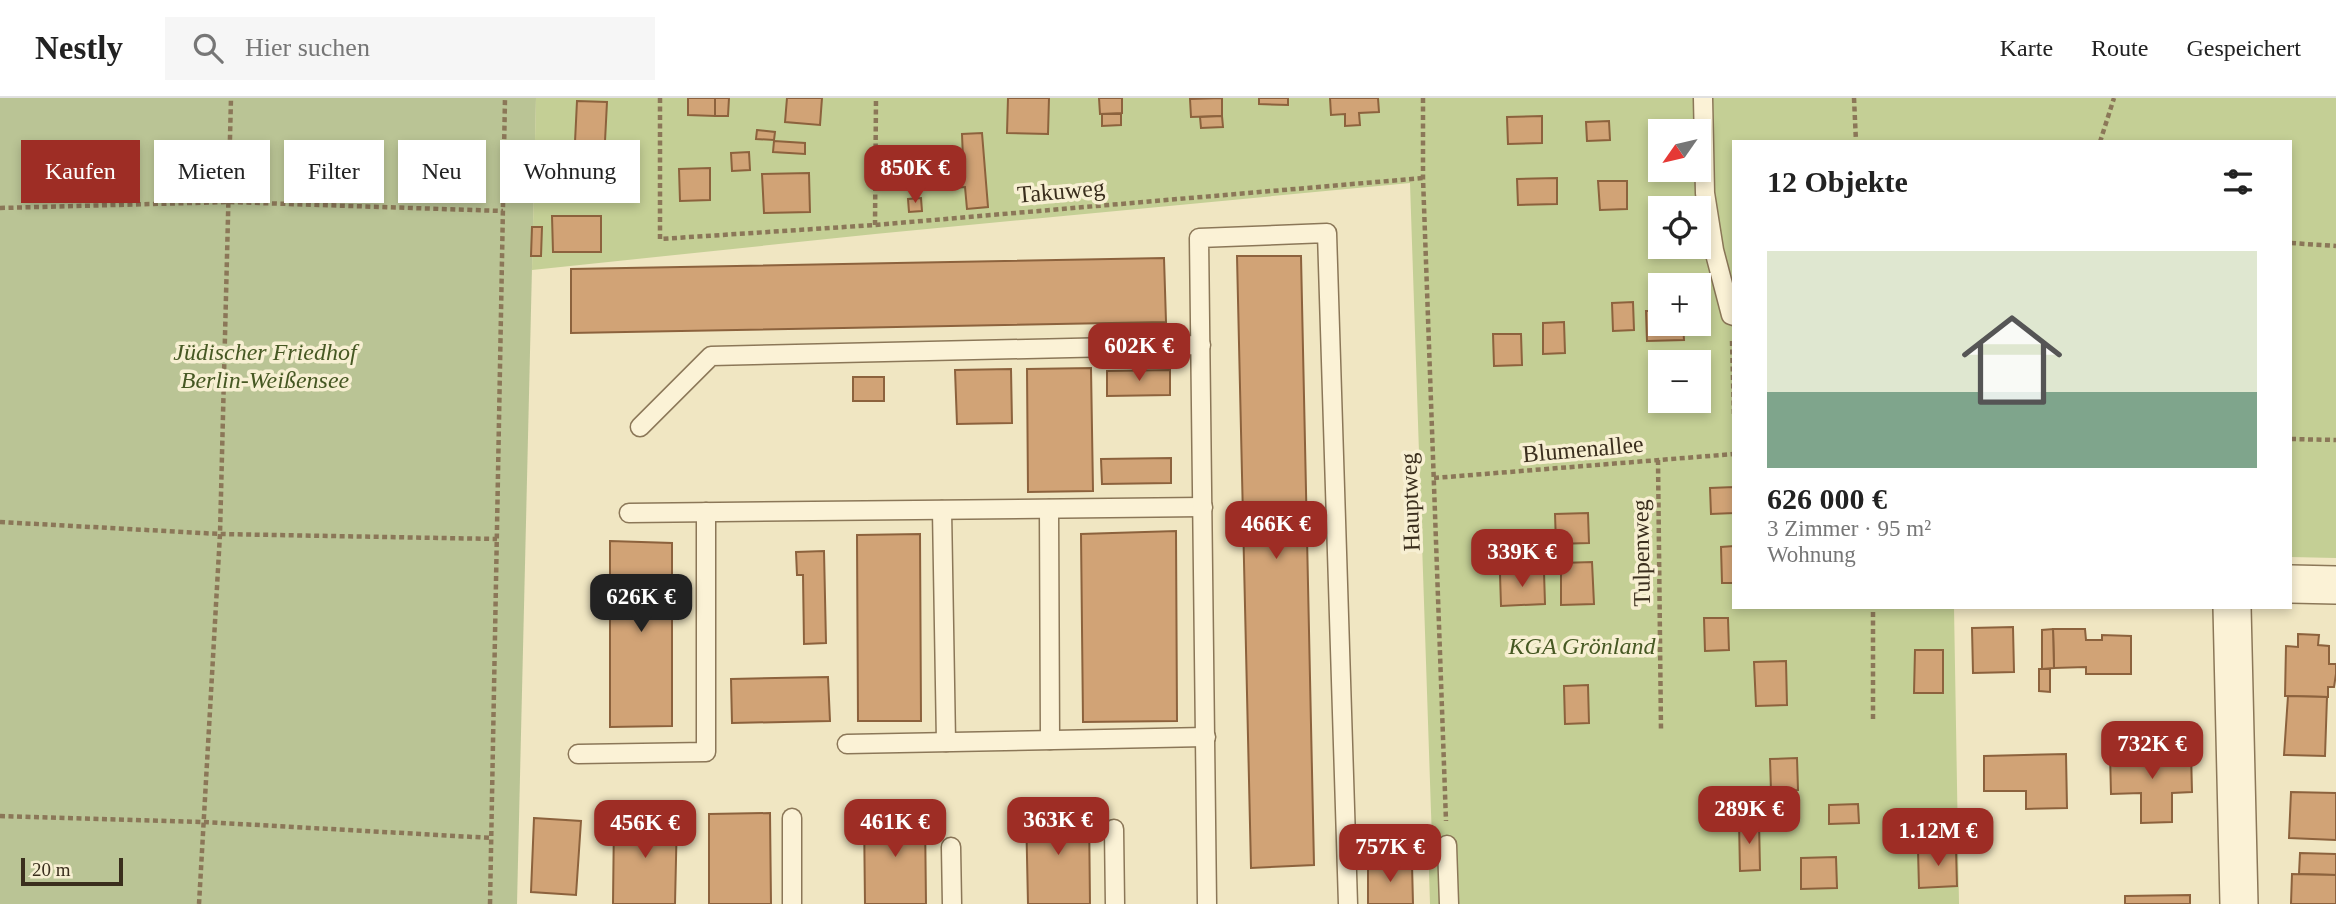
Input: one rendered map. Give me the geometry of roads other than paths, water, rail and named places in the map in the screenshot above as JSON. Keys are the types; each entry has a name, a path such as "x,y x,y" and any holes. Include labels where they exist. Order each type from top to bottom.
{"street":[{"path":"2292,584 2336,585"},
{"path":"2232,609 2239,904"}],"lane":[{"path":"1703,98 1704,193 1714,250 1732,315"},
{"path":"1208,904 1199,238 1327,233 1348,904"},
{"path":"640,427 711,356 1201,345"},
{"path":"629,513 1203,507"},
{"path":"1049,509 1050,740"},
{"path":"942,510 946,743"},
{"path":"578,754 706,752 706,512"},
{"path":"847,744 1206,737"},
{"path":"792,818 792,904"},
{"path":"1114,829 1115,904"},
{"path":"1447,845 1449,904"},
{"path":"951,848 952,904"}],"park label":[{"name":"Jüdischer Friedhof Berlin-Weißensee","path":"265,366"},
{"name":"KGA Grönland","path":"1582,646"}]}
